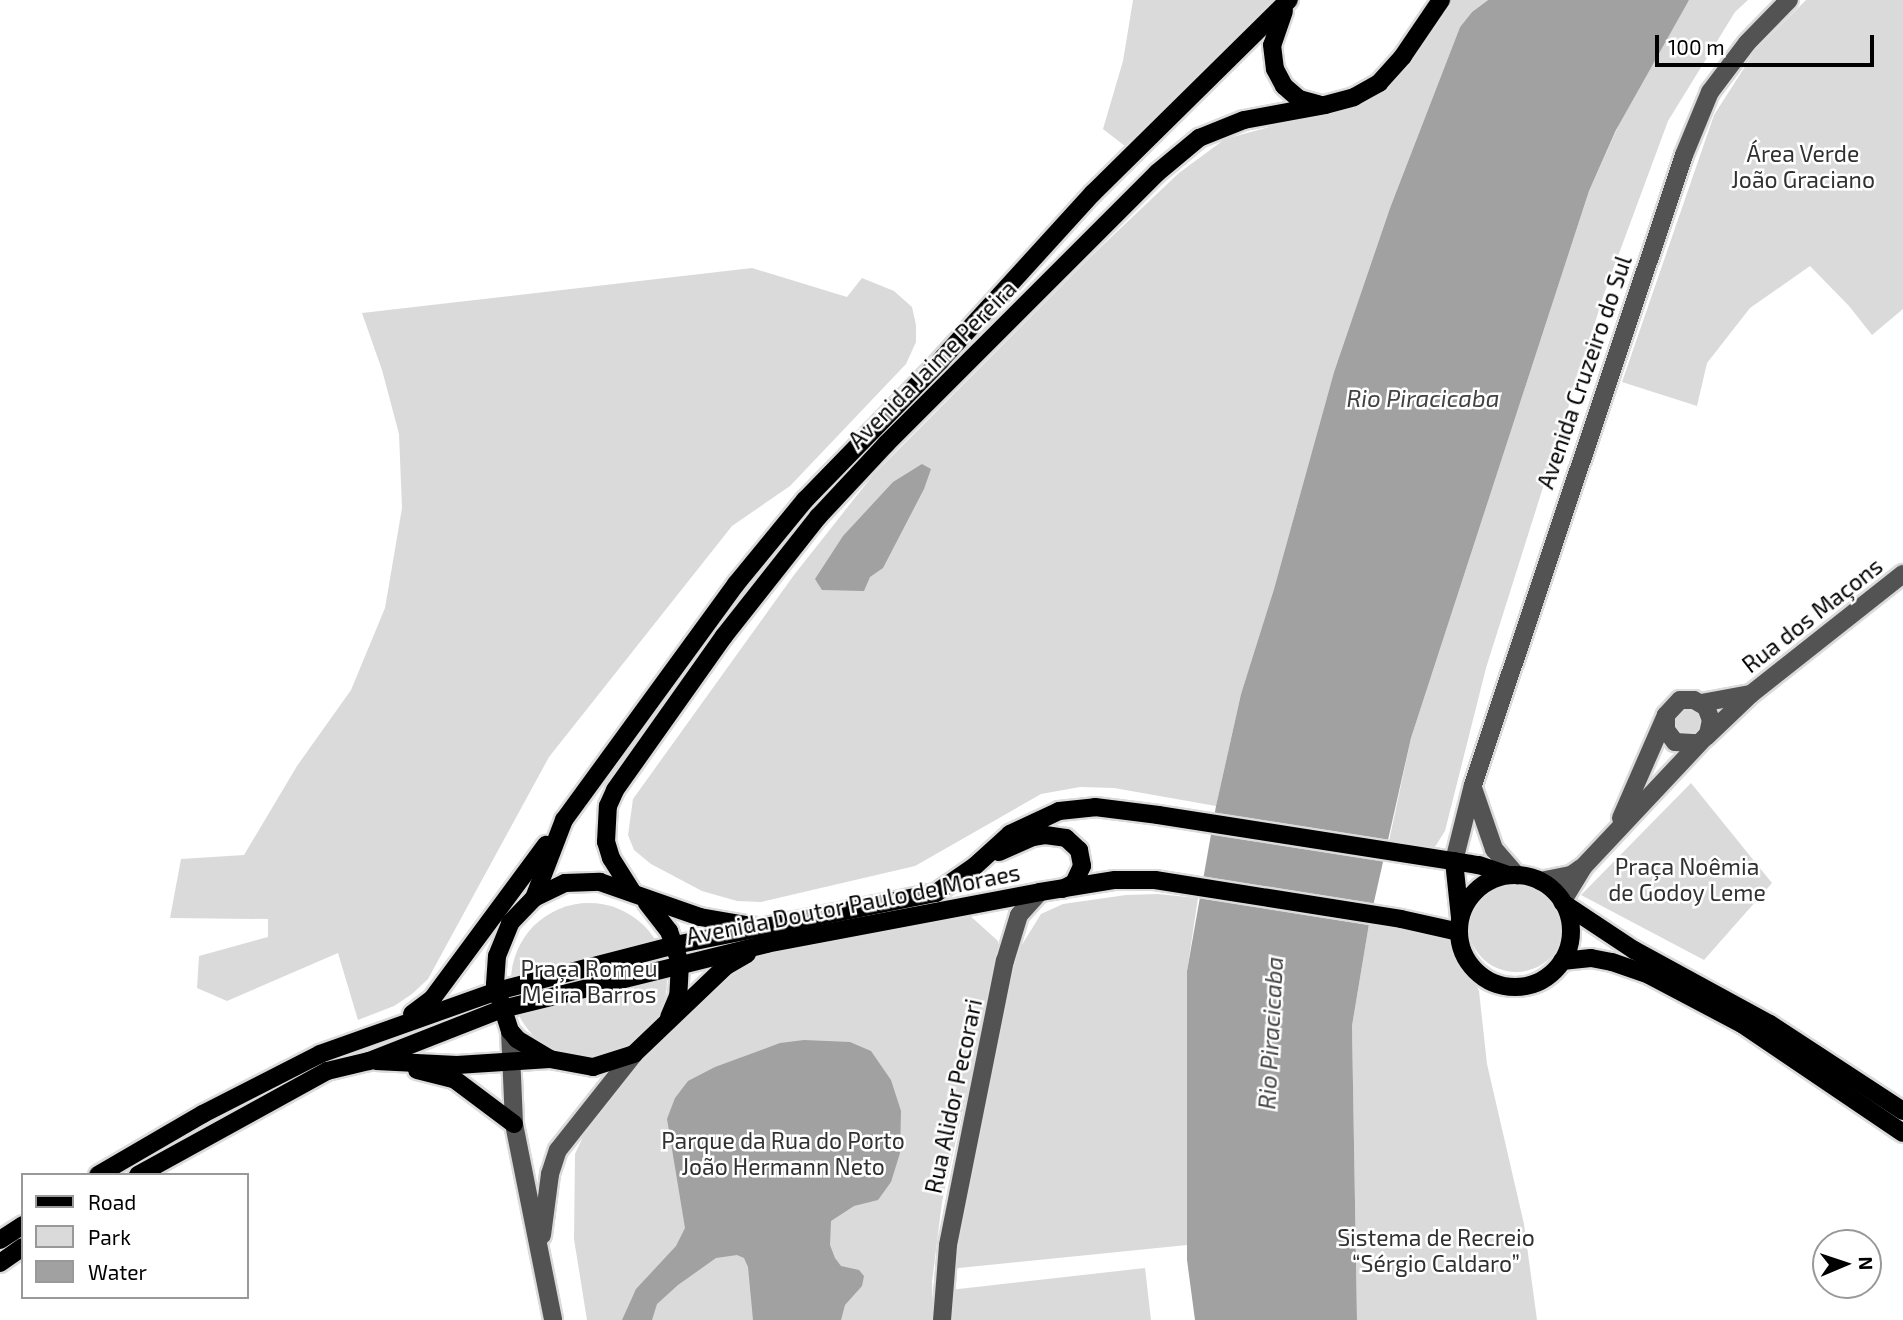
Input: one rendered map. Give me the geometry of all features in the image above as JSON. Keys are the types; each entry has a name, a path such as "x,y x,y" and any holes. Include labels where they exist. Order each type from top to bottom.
{"main road":[{"path":"1290,0 1278,23 1272,45 1275,69 1284,86 1299,99 1325,105"},
{"name":"Avenida Jaime Pereira","path":"510,1031 499,1000 497,956 502,939 528,903 564,820 736,584 805,500 940,360 1093,193 1290,0"},
{"name":"Avenida Jaime Pereira","path":"664,1027 677,996 680,963 676,944 662,918 637,895 611,858 606,842 608,806 615,790 723,636 818,517 886,444 1147,183 1199,138 1244,120 1354,97 1378,83 1403,56 1441,0"},
{"name":"Avenida Doutor Paulo de Moraes","path":"101,1173 203,1114 320,1054 388,1028 499,1000 680,963 766,936 936,893 975,866 1010,834 1027,823 1059,811 1095,807 1454,861 1512,875"},
{"path":"388,1028 432,999 564,820"},
{"path":"975,866 1033,837 1057,835 1073,844 1082,857 1079,875 1074,883 1062,889"},
{"path":"1454,861 1465,957 1482,976 1494,983 1523,986 1538,982 1562,961 1571,932 1563,902"},
{"path":"1460,925 1467,902 1478,889 1492,880 1512,875 1540,881 1563,902 1634,950 1770,1024 1903,1111"},
{"name":"Avenida Doutor Paulo de Moraes","path":"142,1173 327,1072 369,1061 499,1000 676,944 766,936 1115,880 1158,881 1401,919 1460,925"},
{"path":"485,926 565,883 583,881 609,884 700,917 766,936"},
{"path":"369,1061 457,1065 550,1059 593,1067 634,1054 726,965 766,936"},
{"path":"1562,961 1591,958 1649,975 1742,1024 1903,1133"},
{"path":"510,1031 517,1039 550,1059"},
{"path":"369,1061 454,1079 514,1124"},
{"path":"0,1240 21,1226"},
{"path":"0,1263 21,1248"}],"street":[{"name":"Avenida Cruzeiro do Sul","path":"1454,861 1473,785 1684,155 1710,92 1747,43 1789,0"},
{"name":"Rua dos Maçons","path":"1540,881 1571,875 1584,866 1700,741 1751,694 1903,574"},
{"name":"Rua dos Maçons","path":"1701,703 1751,694"},
{"path":"1680,700 1701,703 1711,720 1700,741 1675,742 1666,730 1666,715 1680,700"},
{"name":"Rua dos Maçons","path":"1615,833 1666,715"},
{"path":"1473,785 1494,849 1512,875"},
{"name":"Rua dos Maçons","path":"1563,902 1584,866"},
{"name":"Rua Alidor Pecorari","path":"942,1320 948,1245 1005,961 1019,915 1040,892"},
{"path":"510,1031 514,1124 553,1320"},
{"path":"540,1245 550,1174 558,1150 634,1054"}],"green space":[{"path":"1133,0 1272,0 1130,150 1103,129 1123,61"},
{"path":"1447,0 1488,0 1472,12 1460,27 1390,208 1334,372 1274,589 1241,694 1216,806 1114,788 1080,787 1041,794 915,866 761,902 737,901 702,891 651,864 634,850 628,835 633,799 794,575 873,475 1087,260 1179,173 1225,139 1358,103"},
{"path":"1689,0 1748,0 1735,12 1668,121 1604,294 1486,668 1445,831 1433,850 1389,841 1411,738 1589,191 1639,80 1672,18"},
{"name":"Área Verde João Graciano","path":"1806,0 1903,0 1903,309 1872,335 1849,306 1810,266 1750,308 1707,363 1697,406 1622,382 1714,115 1755,51"},
{"path":"752,268 847,297 862,278 894,291 912,307 916,325 916,342 906,364 790,486 732,526 549,757 428,979 412,994 394,1006 358,1020 338,953 227,1001 197,988 199,956 268,937 268,919 170,918 181,859 244,855 297,766 351,690 385,608 402,508 399,434 382,370 362,313"},
{"path":"1697,707 1705,726 1694,738 1673,732 1675,710"},
{"name":"Praça Noêmia de Godoy Leme","path":"1691,783 1772,883 1704,960 1581,895"},
{"path":"1516,876 1535,879 1550,890 1561,905 1564,924 1561,943 1550,958 1535,969 1516,972 1497,969 1482,958 1471,943 1468,924 1471,905 1482,890 1497,879"},
{"path":"1158,894 1198,898 1187,971 1187,1245 949,1269 1010,964 1041,914 1063,904 1126,895"},
{"name":"Praça Romeu Meira Barros","path":"589,903 619,909 644,926 661,951 667,981 661,1011 644,1036 619,1053 589,1059 559,1053 534,1036 517,1011 511,981 517,951 534,926 559,909"},
{"name":"Parque da Rua do Porto João Hermann Neto","path":"967,913 998,941 998,955 942,1202 932,1282 933,1320 587,1320 574,1239 575,1154 592,1118 629,1073 728,971 763,953"},
{"name":"Sistema de Recreio “Sérgio Caldaro”","path":"1369,924 1448,935 1457,945 1479,991 1487,1064 1524,1224 1537,1320 1357,1320 1352,1026"},
{"path":"1145,1268 1151,1320 953,1320 950,1290"}],"water":[{"name":"Rio Piracicaba","path":"1488,0 1689,0 1616,130 1589,191 1411,738 1369,924 1352,1026 1357,1320 1195,1320 1187,1260 1187,971 1216,806 1241,694 1274,589 1334,372 1390,208 1460,27 1472,12"},
{"path":"922,464 931,469 924,489 883,568 870,577 864,591 822,590 815,579 843,536 893,482"},
{"path":"804,1040 850,1042 871,1051 891,1080 901,1111 900,1153 891,1182 878,1200 854,1206 831,1221 830,1245 835,1258 841,1266 859,1270 864,1276 862,1286 845,1305 841,1320 753,1320 748,1267 744,1258 737,1255 716,1258 678,1285 657,1304 652,1320 622,1320 636,1289 676,1246 685,1228 667,1119 675,1098 688,1081 715,1067 780,1043"}]}
